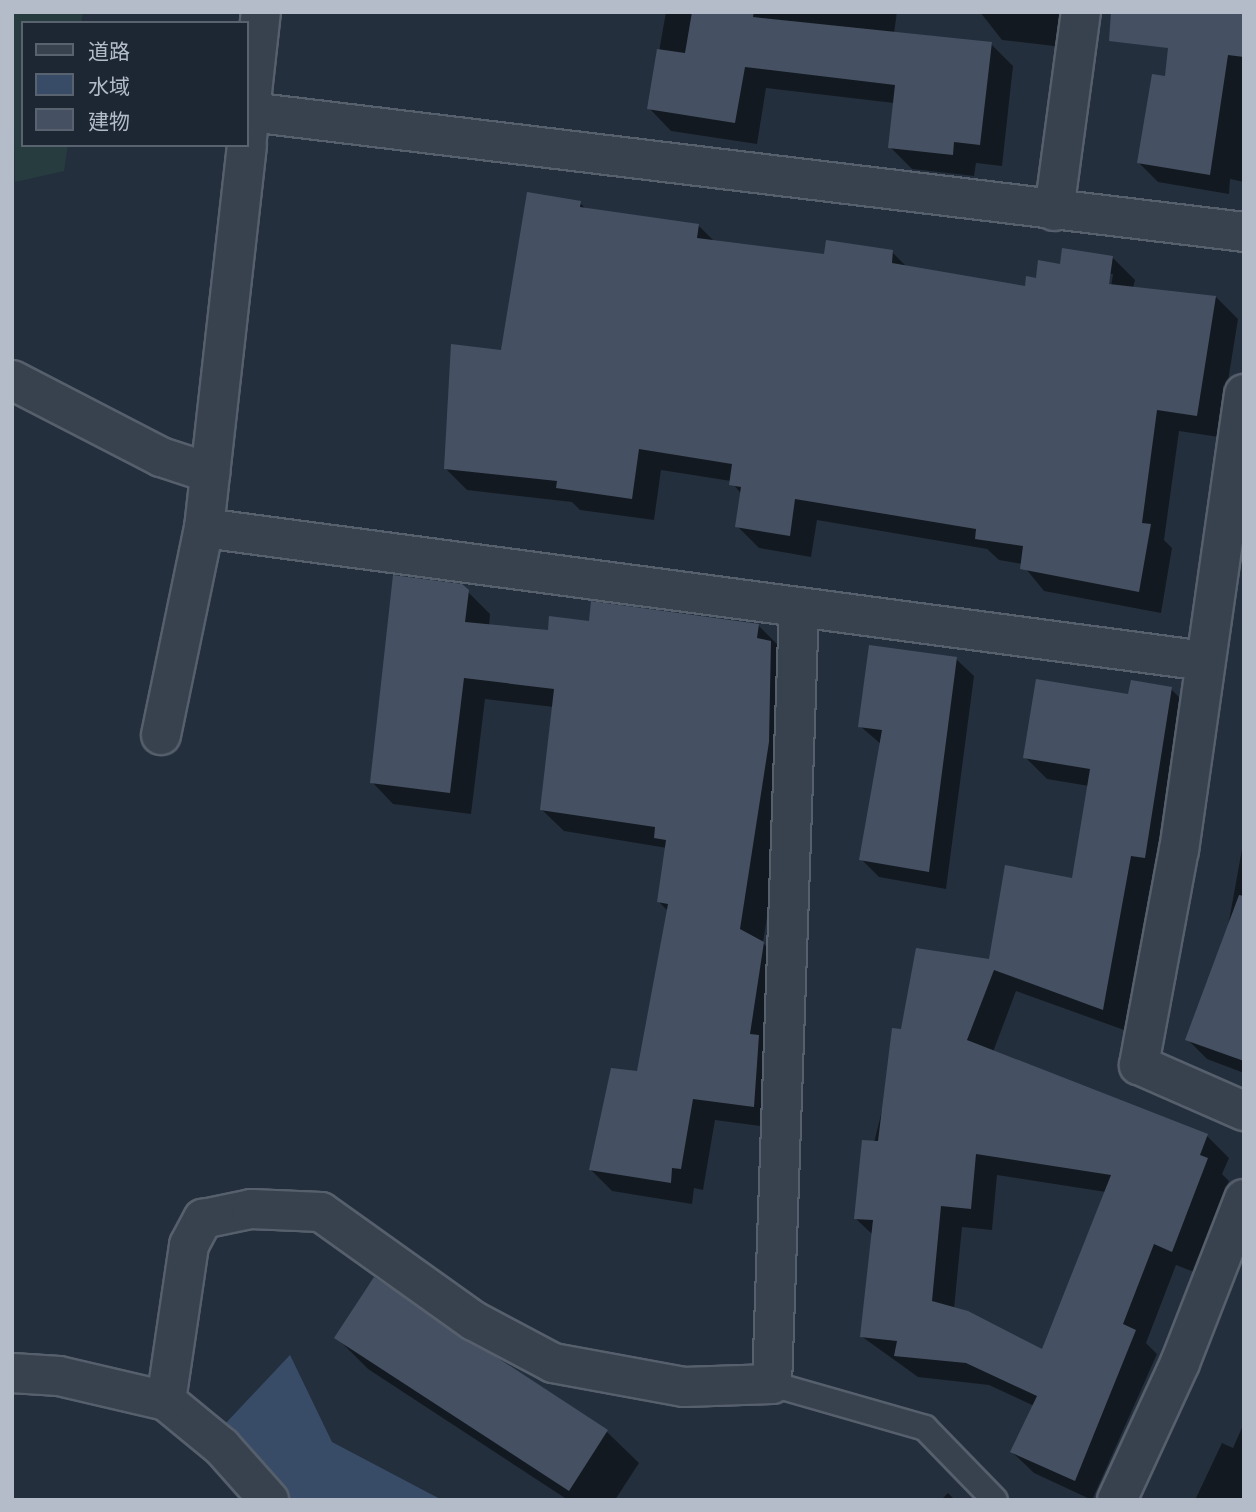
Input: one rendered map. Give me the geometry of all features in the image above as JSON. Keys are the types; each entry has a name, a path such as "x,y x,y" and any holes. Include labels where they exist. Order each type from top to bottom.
{"street":[{"path":"261,12 248,134 1054,211 1244,232"},
{"path":"1054,211 1081,12"},
{"path":"161,734 204,528 247,147"},
{"path":"12,380 161,457 210,472"},
{"path":"1244,394 1179,849 1139,1065 1244,1111"},
{"path":"204,528 1205,661"},
{"path":"166,1401 189,1245 203,1219 251,1209 321,1212 474,1321 553,1363 684,1387 772,1384 799,608"},
{"path":"1117,1500 1180,1363 1244,1199"},
{"path":"12,1373 59,1376 166,1401 222,1447 269,1500"}],"lane":[{"path":"772,1384 925,1428 995,1500"}],"green space":[{"path":"12,12 83,12 81,21 21,21 21,147 68,147 64,171 15,182"}],"water":[{"path":"290,1355 332,1442 442,1500 288,1500 225,1424"}],"building":[{"path":"692,12 754,12 753,17 992,42 980,145 954,142 953,155 888,148 895,85 745,67 735,123 647,109 657,49 685,53"},
{"path":"1111,12 1244,12 1244,57 1228,55 1210,175 1137,163 1152,74 1165,76 1168,48 1109,41"},
{"path":"527,192 581,201 580,207 699,224 697,238 824,254 826,240 893,250 892,263 1025,286 1026,276 1036,278 1038,260 1060,264 1062,248 1113,256 1109,284 1216,296 1197,416 1157,410 1142,523 1151,524 1139,592 1020,569 1023,546 975,539 976,529 795,499 790,536 735,527 741,487 729,485 732,464 639,449 632,499 556,488 557,481 444,469 451,344 501,350"},
{"path":"393,575 462,584 469,590 465,622 548,630 549,616 589,621 591,601 759,624 757,638 771,641 769,742 740,929 764,942 750,1034 759,1035 754,1107 693,1099 681,1169 672,1168 671,1183 589,1170 611,1068 637,1071 668,904 657,902 666,840 654,838 655,827 540,810 554,689 464,678 450,793 370,783"},
{"path":"869,645 957,657 929,872 859,860 882,730 858,727"},
{"path":"1036,679 1128,694 1131,680 1172,687 1145,858 1131,856 1103,1010 994,970 967,1040 1208,1134 1200,1155 1208,1158 1172,1252 1154,1244 1123,1324 1136,1330 1075,1481 1010,1452 1037,1396 966,1363 894,1356 897,1341 860,1337 873,1220 854,1219 862,1140 878,1141 892,1028 901,1029 916,948 989,959 1005,865 1072,878 1090,769 1023,758","holes":["976,1154 1111,1175 1042,1349 968,1311 932,1301 941,1206 971,1209"]},
{"path":"1239,895 1244,896 1244,1061 1185,1040"},
{"path":"374,1277 608,1430 569,1491 334,1338"}]}
